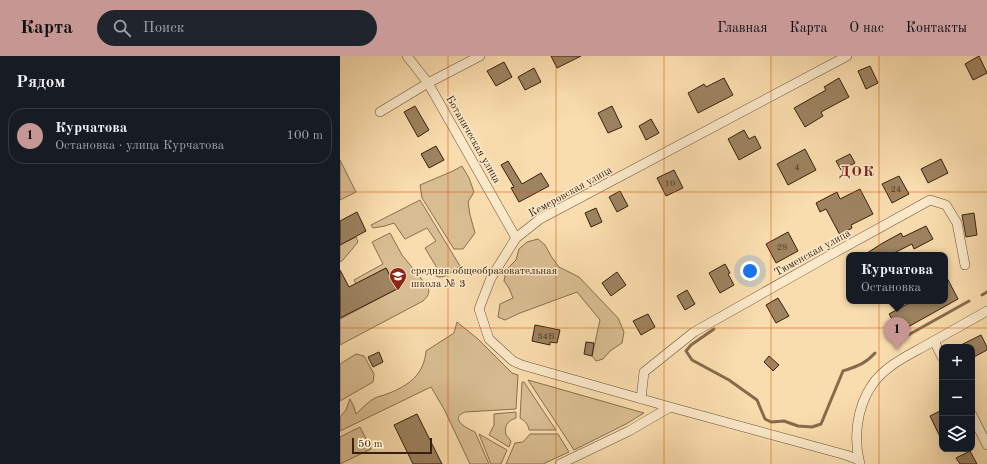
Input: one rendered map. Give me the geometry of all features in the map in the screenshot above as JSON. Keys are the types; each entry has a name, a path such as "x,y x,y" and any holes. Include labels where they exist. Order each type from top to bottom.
{"street":[{"name":"Ботаническая улица","path":"407,56 428,83 516,238"},
{"path":"380,112 428,83 480,56"},
{"name":"Кемеровская улица","path":"670,407 522,365 513,361 489,339 479,309 491,278 516,238 540,219 847,56"},
{"name":"Тюменская улица","path":"641,399 644,372 694,332 930,200 946,204 958,223 965,265"},
{"path":"560,464 629,431 670,407 860,462 857,440 858,419 863,401 872,384 892,366 987,311"},
{"path":"934,341 939,351"},
{"path":"975,422 987,445"}],"shaded area":[{"path":"340,160 356,192 340,200"},
{"path":"462,166 469,178 474,192 468,202 475,233 463,249 454,249 422,198 420,185"},
{"path":"420,200 460,266 442,277 436,276 435,271 437,268 425,248 436,241 427,228 405,239 394,223 373,228 371,225"},
{"path":"390,233 402,255 428,287 428,295 423,301 340,345 340,319 397,289 386,268 356,284 354,280 383,264 372,242"},
{"path":"356,237 358,242 340,262 340,245"},
{"path":"538,239 545,245 559,267 579,277 618,318 624,332 622,343 610,351 603,359 596,361 592,356 600,320 577,292 505,320 498,317 500,304 513,298 504,281 506,270 516,260 519,249 527,242"},
{"path":"457,322 478,339 512,373 518,375 516,409 465,412 458,418 461,424 475,432 489,464 470,464 444,409 431,387 340,431 340,417 346,410 350,399 356,414 376,397 395,391 408,383 414,378 422,367 426,351 454,333"},
{"path":"356,354 364,356 374,374 373,382 340,401 340,364"},
{"path":"528,380 644,413 626,424 574,450"},
{"path":"522,382 524,382 556,430 529,430 526,423 520,418"},
{"path":"516,412 516,418 508,422 505,429 506,435 511,441 509,447 489,435 494,425 494,414"},
{"path":"360,427 371,449 340,464 340,437"},
{"path":"479,434 507,450 501,464 491,464"},
{"path":"530,434 558,434 569,452 543,464 506,464 515,443 523,442"}],"building":[{"path":"551,56 581,56 557,68"},
{"path":"979,56 987,73 973,80 965,64"},
{"path":"504,62 512,77 496,86 487,71"},
{"path":"870,66 878,83 866,89 858,71"},
{"path":"534,68 541,82 525,90 518,77"},
{"path":"724,78 733,95 698,113 688,93 704,84 706,87"},
{"path":"839,78 849,97 821,112 823,116 805,127 794,108 826,90 824,87"},
{"path":"415,106 429,130 418,137 404,112"},
{"path":"612,106 622,127 608,133 598,113"},
{"path":"651,119 659,133 646,140 639,126"},
{"path":"744,130 749,139 755,136 761,148 739,160 728,139"},
{"path":"436,146 444,160 429,168 421,154"},
{"path":"805,149 816,170 788,185 777,164"},
{"path":"850,154 855,163 841,170 836,161"},
{"path":"941,159 948,173 928,183 921,169"},
{"path":"508,161 522,184 541,173 549,186 519,202 511,188 514,187 501,165"},
{"path":"674,170 683,188 666,196 657,178"},
{"path":"899,176 909,194 892,203 882,184"},
{"path":"860,189 873,214 851,225 852,228 840,235 826,209 820,212 816,203 837,192 840,199"},
{"path":"620,191 628,206 617,212 609,197"},
{"path":"596,208 602,222 591,227 585,213"},
{"path":"357,212 366,231 340,245 340,221"},
{"path":"974,213 977,235 966,237 962,215"},
{"path":"926,226 933,239 914,249 912,244 896,252 869,252 901,233 903,237"},
{"path":"788,232 798,251 776,263 766,244"},
{"path":"725,264 734,285 720,293 709,273"},
{"path":"386,268 397,289 340,318 340,270 349,287"},
{"path":"617,272 626,285 611,296 602,283"},
{"path":"948,280 958,299 899,332 889,314 907,304 948,304"},
{"path":"687,290 695,304 685,310 677,296"},
{"path":"778,298 789,316 776,323 766,305"},
{"path":"648,314 655,327 641,335 633,321"},
{"path":"535,325 560,330 557,343 550,342 550,345 532,341"},
{"path":"981,335 987,350 975,356 975,344 963,344"},
{"path":"586,342 594,343 592,356 584,354"},
{"path":"379,352 383,362 373,367 368,357"},
{"path":"769,356 779,365 773,371 764,362"},
{"path":"939,412 939,435 930,416"},
{"path":"417,414 442,464 413,464 394,425"},
{"path":"971,452 977,464 960,464 956,458"}],"waterway":[{"path":"982,295 987,292"},
{"path":"901,339 969,301"},
{"path":"714,329 691,345 686,351 692,360 729,380 757,400 765,419 771,422 784,421 798,426 812,427 821,424 843,371 861,364 875,353"}],"place":[{"name":"средняя общеобразовательная школа № 3","path":"398,291"},
{"name":"Курчатова","path":"897,350"}],"district":[{"name":"ДОК","path":"857,171"}]}
